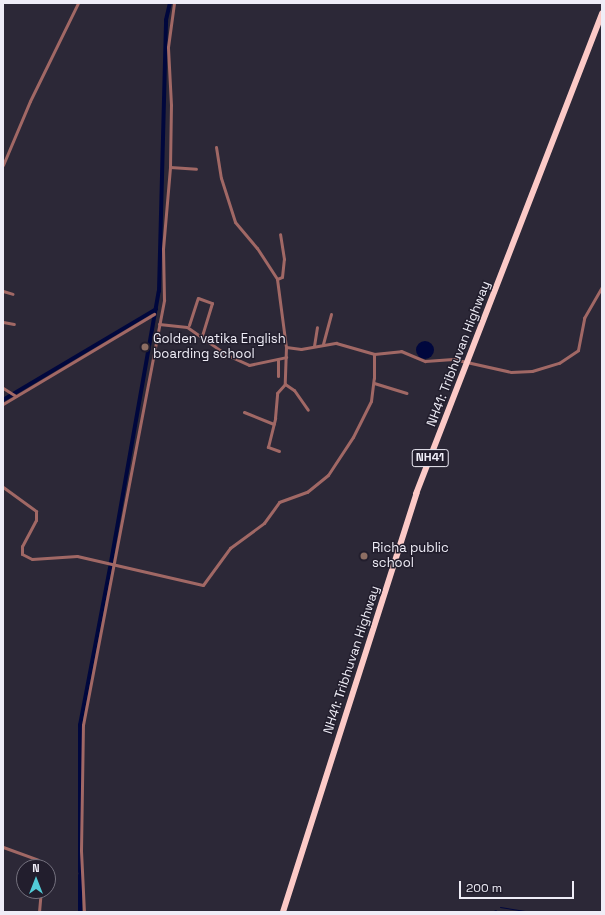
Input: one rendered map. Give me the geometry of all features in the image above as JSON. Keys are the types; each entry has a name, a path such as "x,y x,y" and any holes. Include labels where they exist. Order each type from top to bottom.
{"highway":[{"name":"NH41: Tribhuvan Highway","path":"283,912 416,494 602,14"}],"street":[{"path":"3,165 30,101 78,3"},
{"path":"84,912 82,738 164,300 163,249 170,167 168,47 174,3"},
{"path":"216,147 221,178 235,222 257,248 277,279 286,347 285,384 277,393 274,424 268,447 279,451"},
{"path":"170,167 196,169"},
{"path":"277,279 282,277 284,258 280,234"},
{"path":"286,347 301,349 323,344 336,343 374,354 401,351 425,362 453,358 511,372 532,371 572,356 578,350 589,308 602,287"},
{"path":"3,291 13,294"},
{"path":"189,325 198,298 212,303 201,338"},
{"path":"3,404 154,314"},
{"path":"323,344 331,314"},
{"path":"3,322 14,324"},
{"path":"159,324 187,327 201,338 240,363 249,365 278,360 286,357"},
{"path":"314,346 317,327"},
{"path":"3,487 36,511 22,554 32,559 77,556 203,585 230,548 264,523 279,502 307,492 328,474 342,456 366,413 374,384 374,354"},
{"path":"278,360 278,376"},
{"path":"285,384 294,390 308,410"},
{"path":"374,384 406,393"},
{"path":"3,388 16,396"},
{"path":"244,412 274,424"},
{"path":"3,847 35,859"},
{"path":"39,912 40,899"}],"shaded area":[{"path":"421,341 429,341 434,346 432,357 429,359 421,359 416,354 416,346"}],"waterway":[{"path":"111,562 159,291 166,20 170,3"},
{"path":"3,400 156,309"},
{"path":"80,872 80,725 110,567"},
{"path":"80,875 80,912"},
{"path":"500,907 533,912"},
{"path":"491,912 496,910"}],"place":[{"name":"Golden vatika English boarding school","path":"145,347"},
{"name":"Richa public school","path":"364,556"}]}
